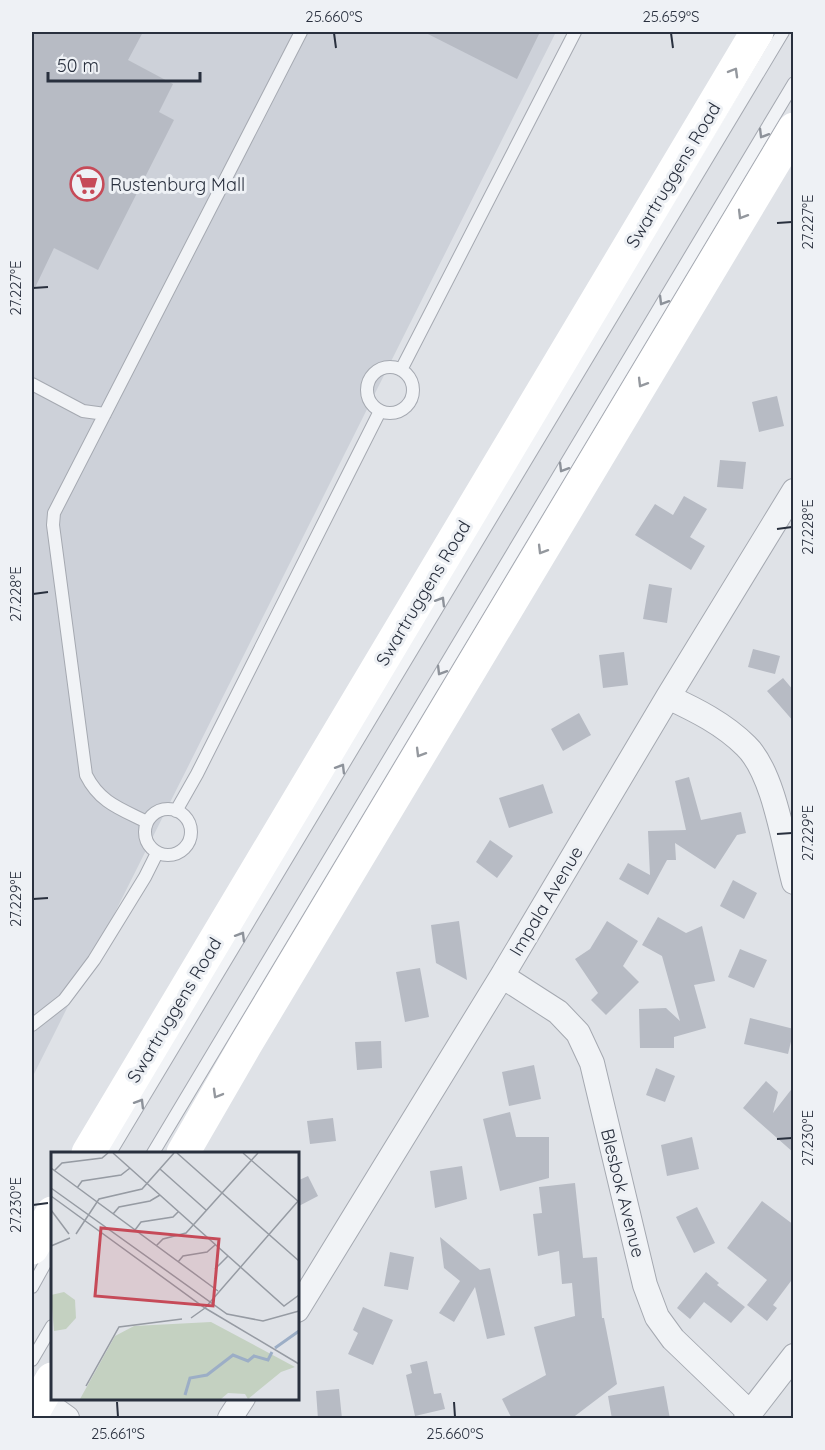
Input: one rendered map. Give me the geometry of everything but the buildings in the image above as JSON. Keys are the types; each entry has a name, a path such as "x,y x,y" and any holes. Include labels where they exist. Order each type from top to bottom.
{"main road":[{"name":"Swartruggens Road","path":"89,1152 757,32"},
{"path":"184,1152 794,129"},
{"path":"32,1248 51,1215"}],"street":[{"name":"Impala Avenue","path":"298,1308 502,976 794,491"},
{"path":"668,697 700,711 748,748 762,771 773,799 794,882"},
{"name":"Blesbok Avenue","path":"502,976 558,1012 578,1033 592,1063 645,1285 657,1317 673,1340 748,1416"},
{"path":"748,1416 794,1356"},
{"path":"39,1397 67,1419"},
{"path":"230,1419 242,1399"}],"lane":[{"path":"147,822 107,802 98,794 86,775 53,525 54,513 301,32"},
{"path":"401,370 574,32"},
{"path":"111,1152 783,32"},
{"path":"154,1152 794,83"},
{"path":"383,368 401,370 410,378 413,386 411,401 400,411 393,413 380,411 369,399 367,392 370,378 383,368"},
{"path":"32,384 83,411 105,414"},
{"path":"176,810 197,774 380,411"},
{"path":"161,810 176,810 183,814 191,828 189,843 178,853 171,855 156,853 147,842 145,834 147,822 161,810"},
{"path":"32,1025 64,1000 88,968 145,877 156,853"},
{"path":"32,1287 51,1253"},
{"path":"32,1360 51,1328"}],"shaded area":[{"path":"32,32 556,32 32,1078"}],"place":[{"name":"Rustenburg Mall","path":"87,184"}]}
